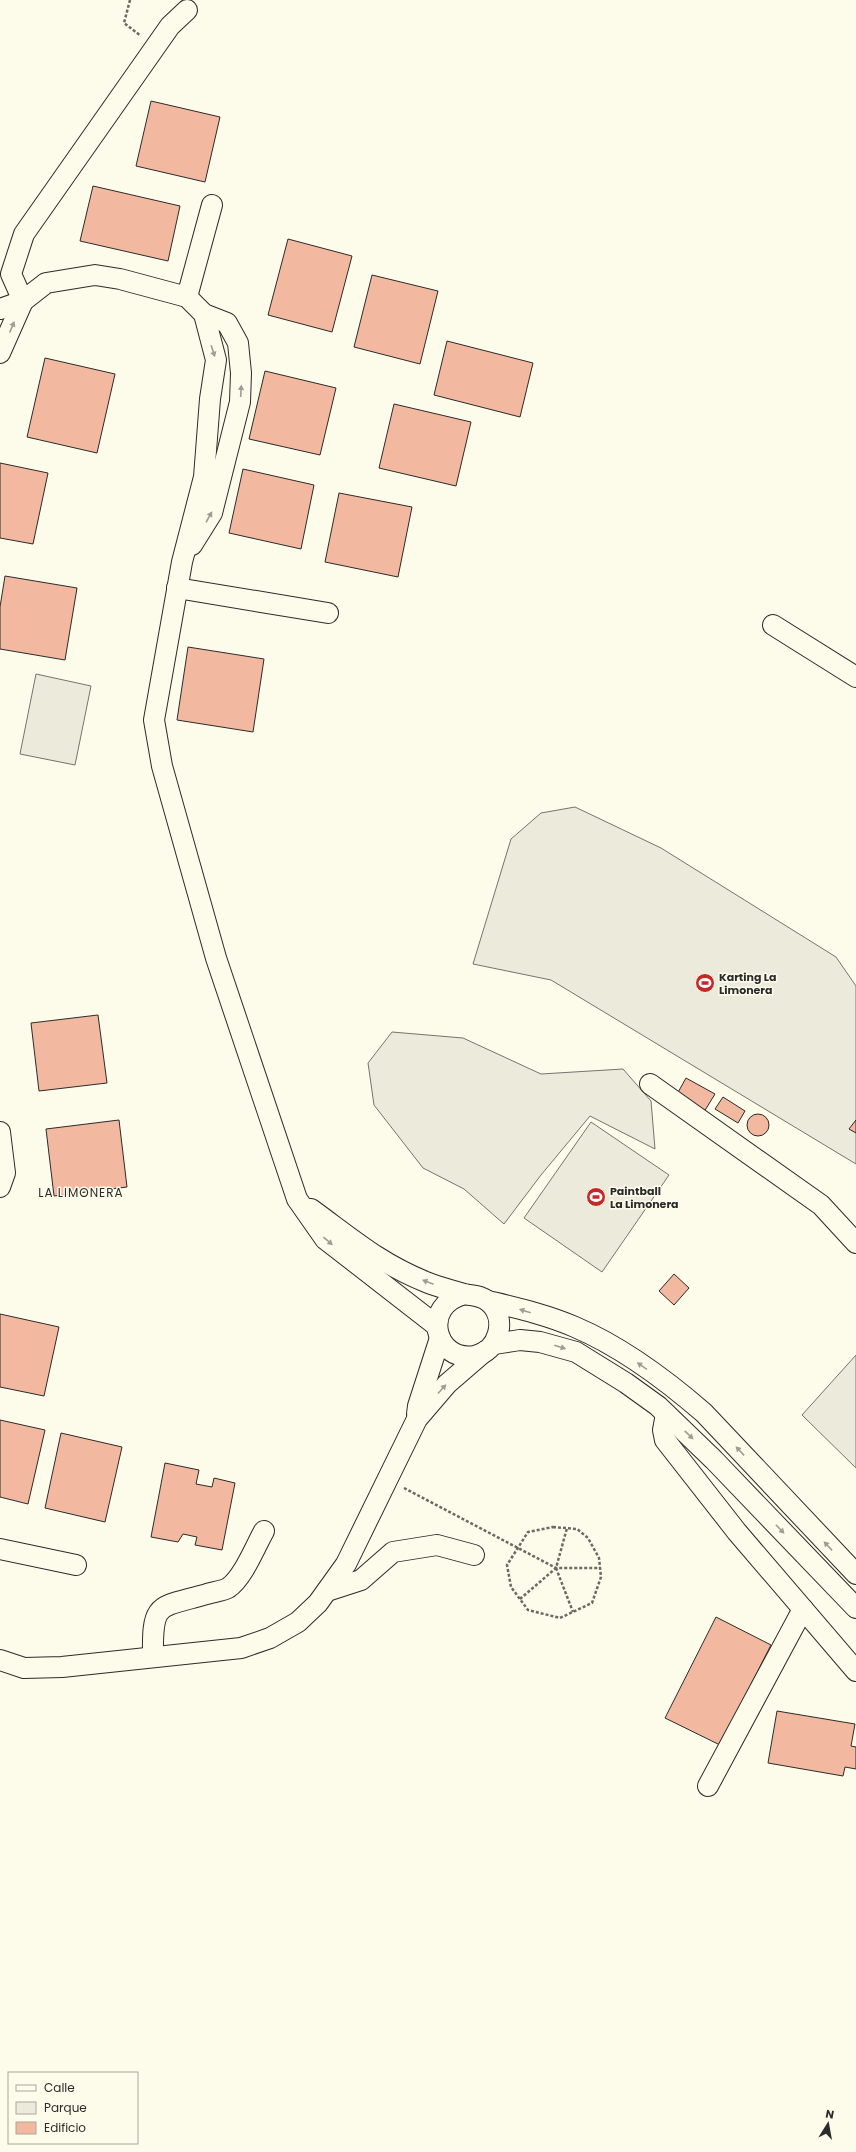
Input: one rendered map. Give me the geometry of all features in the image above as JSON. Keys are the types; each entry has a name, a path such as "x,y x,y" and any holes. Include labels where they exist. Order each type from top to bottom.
{"street":[{"path":"24,301 11,274 24,234 157,47 170,26 187,10"},
{"path":"187,297 212,204"},
{"path":"0,309 24,301 46,283 95,275 120,279 187,297 204,314 227,323 238,343 242,373 240,402 212,513 182,562"},
{"path":"0,353 24,301"},
{"path":"204,314 216,360 210,399 204,477 182,562 154,720 158,747 216,958 297,1198 325,1240 438,1332 446,1346 454,1353 464,1356 474,1356 489,1348 520,1340 540,1342 576,1352 626,1382 666,1414 714,1460 856,1608"},
{"path":"177,588 328,613"},
{"path":"773,625 856,677"},
{"path":"650,1084 821,1205 856,1242"},
{"path":"0,1132 5,1173 0,1187"},
{"path":"297,1198 380,1260 426,1282 465,1294 477,1295 488,1301 575,1327 616,1348 679,1391 704,1413 856,1574"},
{"path":"417,1419 418,1406 438,1332 438,1316 448,1301 465,1294"},
{"path":"0,1660 24,1668 47,1668 241,1648 270,1638 298,1622 318,1603 346,1564 417,1419 446,1384 489,1348 500,1326 499,1316 488,1301"},
{"path":"666,1414 663,1430 665,1440 737,1532 856,1671"},
{"path":"153,1656 152,1627 158,1611 168,1604 227,1588 239,1576 264,1531"},
{"path":"327,1591 361,1580 393,1552 436,1545 474,1555"},
{"path":"0,1549 76,1565"},
{"path":"708,1786 803,1609"}],"path":[{"path":"130,0 124,23 157,47"},
{"path":"388,1479 556,1568 600,1568"},
{"path":"553,1527 567,1528 577,1528 588,1538 599,1558 601,1577 592,1603 560,1618 528,1610 511,1587 507,1565 517,1547 528,1532 553,1527"},
{"path":"520,1600 556,1568 567,1528"},
{"path":"556,1568 573,1612"}],"green space":[{"path":"36,674 91,686 75,765 20,754"},
{"name":"Karting La Limonera","path":"575,807 661,848 836,957 856,986 856,1164 551,980 473,964 511,839 541,813"},
{"path":"392,1032 463,1038 541,1074 623,1069 651,1101 655,1149 590,1116 541,1175 504,1224 464,1189 423,1168 374,1105 368,1063"},
{"name":"Paintball La Limonera","path":"591,1122 669,1175 602,1272 524,1218"},
{"path":"856,1355 856,1468 802,1415"}],"building":[{"path":"151,101 220,117 205,182 136,166"},
{"path":"93,186 180,206 168,261 80,241"},
{"path":"288,239 352,256 332,332 268,315"},
{"path":"372,275 438,291 420,364 354,347"},
{"path":"447,341 533,363 520,417 434,395"},
{"path":"45,358 115,374 97,453 27,437"},
{"path":"265,371 336,388 320,455 249,439"},
{"path":"394,404 471,422 456,486 379,468"},
{"path":"0,463 48,473 33,544 0,538"},
{"path":"243,469 314,485 301,549 229,533"},
{"path":"339,493 412,507 398,577 325,562"},
{"path":"5,576 77,588 65,660 0,649 0,607"},
{"path":"188,647 264,659 253,732 177,720"},
{"path":"98,1015 107,1083 39,1091 31,1023"},
{"path":"686,1078 715,1094 704,1112 676,1096"},
{"path":"723,1097 745,1111 738,1123 715,1109"},
{"path":"758,1114 766,1117 769,1125 766,1133 758,1136 750,1133 747,1125 750,1117"},
{"path":"119,1120 127,1187 54,1196 46,1129"},
{"path":"856,1120 856,1133 849,1129"},
{"path":"674,1274 689,1288 674,1305 659,1291"},
{"path":"0,1314 59,1327 44,1396 0,1387"},
{"path":"0,1420 45,1430 28,1504 0,1497"},
{"path":"61,1433 122,1447 105,1522 45,1508"},
{"path":"165,1463 199,1470 196,1484 212,1487 214,1478 235,1483 222,1550 195,1545 197,1537 183,1534 178,1542 151,1537"},
{"path":"716,1617 771,1645 720,1745 665,1718"},
{"path":"777,1711 855,1724 851,1746 856,1747 856,1769 845,1767 843,1776 768,1763"}],"place":[{"name":"Karting La Limonera","path":"705,983"},
{"name":"Paintball La Limonera","path":"596,1197"}],"district":[{"name":"LA LIMONERA","path":"81,1193"}]}
